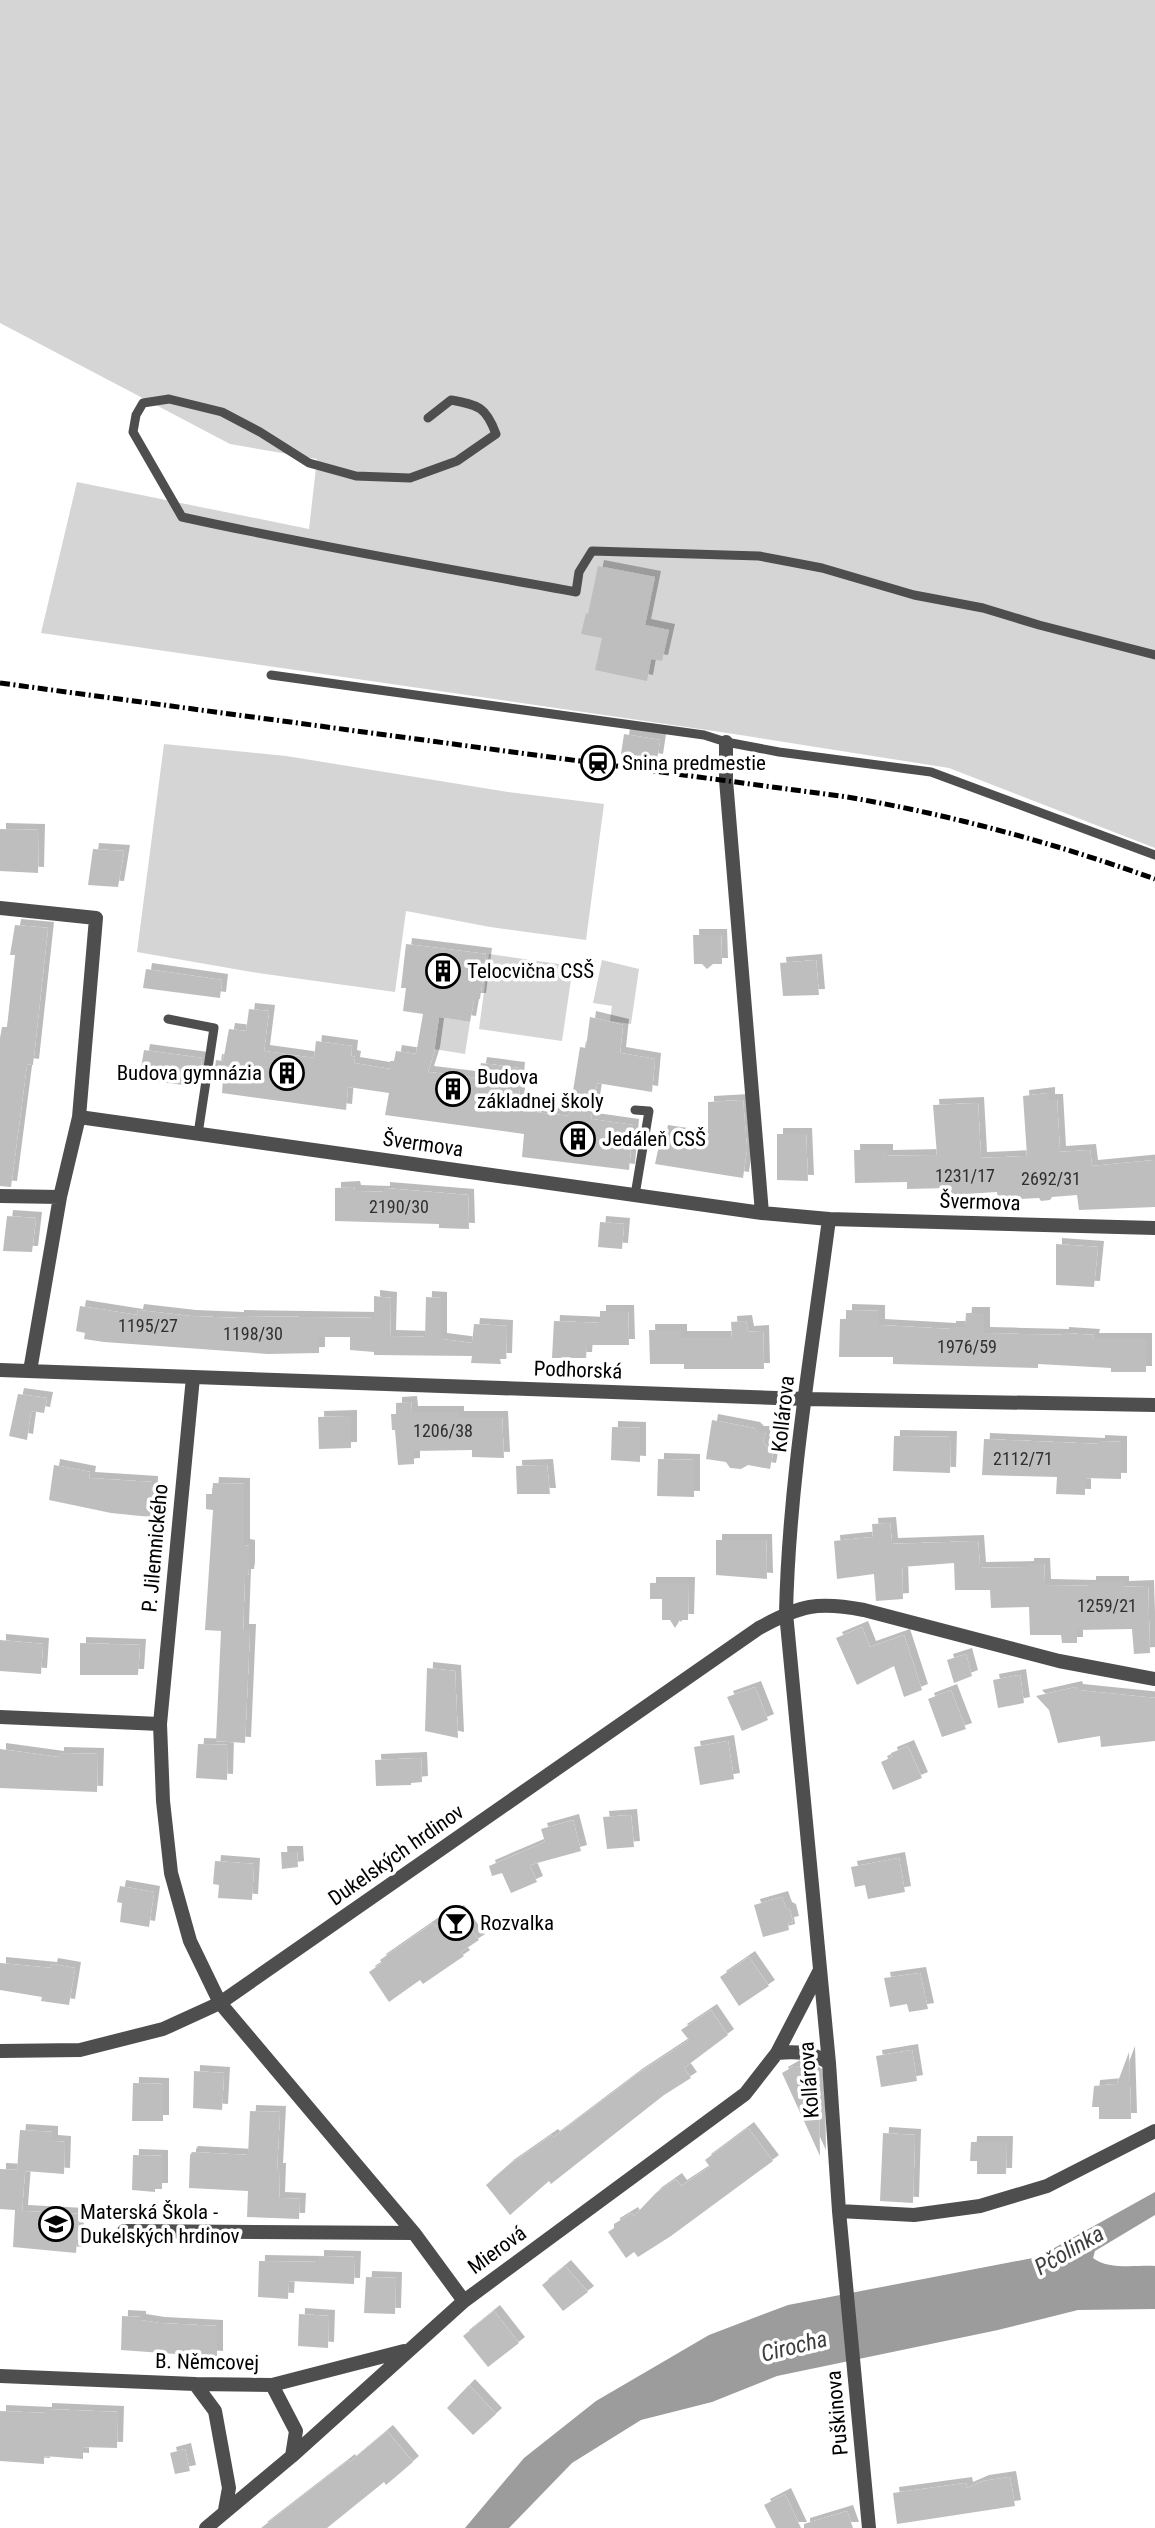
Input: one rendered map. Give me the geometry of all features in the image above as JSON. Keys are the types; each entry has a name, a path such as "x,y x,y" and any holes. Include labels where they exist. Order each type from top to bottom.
{"street":[{"path":"726,742 726,780 762,1213"},
{"path":"0,908 96,918 79,1117 60,1197 30,1371"},
{"name":"Švermova","path":"79,1117 762,1213 829,1219 1155,1228"},
{"path":"0,1196 60,1197"},
{"name":"Kollárova","path":"829,1219 805,1399 786,1580 786,1613 821,1969 839,2211"},
{"name":"Podhorská","path":"0,1370 805,1399 1155,1405"},
{"name":"P. Jilemnického","path":"193,1377 160,1724 163,1801 171,1873 190,1941 220,2003 414,2233 464,2301"},
{"path":"786,1613 809,1606 844,1606 1059,1661 1155,1679"},
{"name":"Dukelských hrdinov","path":"0,2051 80,2050 163,2029 220,2003 748,1636 786,1613"},
{"path":"0,1717 160,1724"},
{"name":"Mierová","path":"206,2528 292,2456 464,2301 746,2094 777,2053 821,1969"},
{"path":"777,2053 794,2051 817,2055 829,2063"},
{"path":"839,2211 914,2216 980,2206 1046,2186 1155,2131"},
{"name":"Puškinova","path":"839,2211 869,2528"},
{"path":"124,2231 414,2233"},
{"name":"B. Němcovej","path":"0,2376 272,2385 408,2350"},
{"path":"195,2384 215,2411 229,2488 225,2510"},
{"path":"272,2385 296,2431 292,2456"}],"lane":[{"path":"428,418 451,400 473,404 488,413 496,434 457,461 410,478 356,476 309,463 222,412 180,400 143,403 136,415 133,432 182,517 300,543 576,593 579,572 592,551 759,556 822,568 914,595 983,608 1155,655"},
{"path":"271,675 704,735 779,752 931,772 1155,855"},
{"path":"168,1019 214,1028 198,1134"},
{"path":"635,1110 649,1111 635,1195"}],"shaded area":[{"path":"0,0 1155,0 1155,848 949,768 41,633 77,482 309,529 317,459 230,444 0,323"},
{"path":"164,744 286,756 508,792 604,804 586,940 490,927 406,911 395,992 258,973 137,952"},
{"path":"489,954 573,966 562,1041 479,1029"},
{"path":"602,960 639,969 631,1024 610,1021 612,1006 593,1003"},
{"path":"439,1017 470,1022 465,1054 434,1049"}],"water":[{"path":"1155,2192 1155,2215 1095,2251 1093,2258 1114,2266 1155,2266 1155,2309 1078,2310 998,2330 777,2376 712,2402 641,2420 572,2463 509,2528 465,2528 524,2458 596,2401 709,2335 788,2305 1038,2257"}],"building":[{"path":"598,566 655,577 645,625 669,630 662,661 651,659 647,681 595,670 602,638 581,634"},
{"path":"624,734 660,740 657,760 621,754"},
{"path":"0,829 39,830 38,873 0,871"},
{"path":"93,849 124,851 118,887 88,885"},
{"path":"15,925 48,928 33,1065 27,1064 11,1187 0,1186 0,1038 2,1027 7,1027 15,955 10,955"},
{"path":"693,935 721,935 722,964 713,964 707,969 702,964 694,964"},
{"path":"406,944 486,954 480,999 474,999 470,1022 439,1017 434,1053 428,1072 478,1078 481,1063 519,1068 518,1079 521,1079 517,1110 569,1116 580,1047 586,1048 590,1017 623,1025 620,1053 655,1059 652,1092 597,1083 591,1119 633,1125 629,1170 522,1157 524,1134 385,1115 389,1093 348,1087 346,1110 222,1093 223,1078 214,1076 216,1060 223,1061 229,1029 246,1031 249,1009 269,1011 264,1051 314,1058 316,1041 352,1046 351,1056 355,1057 354,1063 390,1069 390,1061 394,1061 396,1051 416,1054 423,1014 403,1011 406,988 401,988"},
{"path":"816,960 819,995 783,996 780,963"},
{"path":"146,969 222,980 220,998 143,988"},
{"path":"144,1050 202,1058 200,1072 193,1071 190,1086 139,1079"},
{"path":"1049,1093 1049,1100 1057,1100 1060,1152 1090,1150 1092,1166 1155,1160 1155,1207 1079,1210 1077,1195 1052,1197 1050,1200 1041,1201 1039,1198 998,1200 997,1192 949,1195 948,1188 907,1189 907,1182 855,1183 854,1150 887,1150 887,1156 937,1155 933,1105 978,1103 981,1158 1027,1156 1023,1096"},
{"path":"743,1100 747,1149 743,1178 655,1164 662,1131 708,1138 708,1102"},
{"path":"777,1134 806,1134 808,1181 777,1180"},
{"path":"354,1187 355,1191 384,1192 384,1188 468,1195 469,1229 439,1228 439,1224 335,1221 335,1188"},
{"path":"7,1216 36,1218 32,1252 3,1251"},
{"path":"600,1222 624,1224 622,1249 598,1247"},
{"path":"1056,1244 1098,1247 1094,1287 1056,1285"},
{"path":"374,1296 391,1298 390,1336 425,1337 426,1297 441,1298 441,1339 472,1343 474,1324 507,1326 506,1359 500,1359 501,1364 471,1363 472,1356 374,1355 374,1352 350,1350 350,1337 319,1337 319,1353 268,1354 104,1342 84,1339 85,1333 76,1331 80,1306 137,1315 138,1310 238,1318 374,1318"},
{"path":"846,1310 879,1311 879,1325 950,1329 965,1327 966,1313 984,1313 984,1333 1063,1333 1094,1335 1093,1339 1146,1339 1146,1372 1111,1372 1111,1368 1038,1364 1038,1368 893,1364 893,1357 839,1357 840,1319 846,1319"},
{"path":"600,1311 628,1311 629,1345 587,1345 586,1358 552,1358 554,1321 600,1323"},
{"path":"746,1321 748,1332 763,1331 764,1369 684,1369 684,1364 650,1364 649,1330 681,1330 681,1337 732,1337 731,1322"},
{"path":"18,1394 47,1398 44,1413 31,1411 27,1440 9,1436"},
{"path":"411,1402 412,1412 458,1412 458,1417 502,1417 504,1458 472,1457 472,1450 414,1451 414,1464 398,1465 391,1414 396,1414 396,1403"},
{"path":"351,1416 351,1448 319,1449 318,1417"},
{"path":"712,1420 766,1432 763,1442 773,1453 770,1469 748,1465 741,1469 730,1468 726,1462 706,1459"},
{"path":"612,1427 640,1428 640,1462 611,1460"},
{"path":"894,1436 951,1437 950,1473 893,1471"},
{"path":"984,1439 1099,1444 1099,1441 1121,1442 1121,1479 1085,1478 1085,1495 1056,1494 1057,1477 982,1475"},
{"path":"658,1459 694,1460 694,1497 657,1496"},
{"path":"54,1465 90,1472 89,1478 152,1482 151,1517 111,1513 49,1500"},
{"path":"547,1465 550,1494 517,1494 516,1466"},
{"path":"213,1483 244,1484 244,1545 249,1546 249,1568 248,1575 245,1575 243,1630 250,1630 245,1743 216,1741 221,1631 205,1630 213,1510 206,1509 206,1494 212,1494"},
{"path":"890,1523 892,1544 978,1541 980,1568 1044,1564 1045,1585 1090,1586 1090,1582 1123,1582 1123,1587 1148,1586 1150,1653 1134,1654 1132,1629 1077,1630 1077,1643 1062,1643 1061,1635 1030,1635 1029,1607 991,1608 990,1590 955,1590 954,1563 902,1567 903,1599 876,1601 874,1574 837,1579 834,1541 873,1537 872,1524"},
{"path":"716,1540 766,1540 767,1579 716,1575"},
{"path":"650,1583 689,1583 688,1620 680,1620 675,1628 670,1620 662,1620 662,1599 650,1599"},
{"path":"862,1627 870,1647 904,1635 922,1690 904,1697 894,1666 857,1685 836,1638"},
{"path":"0,1640 43,1644 41,1674 0,1671"},
{"path":"80,1643 140,1645 138,1675 80,1675"},
{"path":"966,1654 972,1676 954,1683 947,1660"},
{"path":"427,1668 455,1671 458,1738 425,1731"},
{"path":"1020,1675 1024,1703 998,1708 993,1680"},
{"path":"755,1687 768,1720 742,1731 727,1697"},
{"path":"1076,1687 1077,1690 1155,1698 1155,1741 1101,1747 1100,1736 1058,1743 1049,1710 1036,1696"},
{"path":"951,1690 966,1729 942,1737 928,1699"},
{"path":"728,1741 734,1779 700,1785 694,1747"},
{"path":"198,1744 228,1745 227,1780 196,1778"},
{"path":"908,1746 922,1778 893,1790 881,1762 892,1757 891,1753"},
{"path":"0,1749 58,1757 58,1753 98,1754 97,1792 0,1788"},
{"path":"421,1758 422,1782 376,1786 375,1760"},
{"path":"631,1815 634,1847 607,1849 603,1817"},
{"path":"573,1820 581,1851 530,1865 537,1882 511,1893 502,1873 492,1876 489,1866 545,1842 541,1829"},
{"path":"281,1852 297,1852 298,1867 282,1869"},
{"path":"899,1858 905,1892 868,1899 865,1885 855,1887 851,1867"},
{"path":"215,1861 254,1864 252,1900 218,1898 219,1885 213,1884"},
{"path":"120,1886 154,1892 149,1927 120,1922 122,1903 117,1902"},
{"path":"782,1897 793,1922 788,1923 789,1930 763,1937 754,1905"},
{"path":"458,1911 479,1940 461,1952 464,1956 423,1984 420,1980 389,2002 369,1972 382,1963 380,1960 433,1923 436,1927"},
{"path":"749,1957 769,1986 739,2006 720,1977"},
{"path":"0,1963 51,1968 52,1964 75,1968 69,2005 0,1990"},
{"path":"920,1973 928,2009 909,2012 907,2004 890,2007 884,1978"},
{"path":"711,2010 728,2035 684,2068 691,2078 664,2095 551,2184 549,2181 510,2215 486,2185 509,2165 552,2135 554,2137 636,2075 689,2040 681,2030"},
{"path":"912,2050 917,2081 881,2087 876,2056"},
{"path":"1129,2052 1131,2119 1099,2119 1099,2107 1092,2107 1094,2086 1117,2084"},
{"path":"794,2066 805,2067 816,2075 819,2092 820,2156 782,2073"},
{"path":"194,2071 224,2073 222,2110 193,2108"},
{"path":"133,2083 163,2084 163,2121 132,2121"},
{"path":"250,2111 280,2112 277,2169 280,2169 279,2198 300,2199 299,2219 247,2217 248,2191 189,2188 192,2152 248,2155"},
{"path":"748,2128 773,2161 671,2236 638,2257 634,2252 626,2258 608,2232 614,2228 614,2224 632,2213 634,2216 656,2193 676,2179 681,2186 710,2167 705,2160"},
{"path":"20,2130 52,2132 52,2141 65,2142 64,2174 25,2171 22,2211 79,2214 76,2253 13,2247 15,2210 0,2209 0,2169 17,2170"},
{"path":"883,2133 915,2135 913,2203 880,2201"},
{"path":"971,2142 1007,2142 1006,2174 977,2174 977,2161 970,2161"},
{"path":"133,2155 162,2156 162,2189 155,2189 155,2192 132,2190"},
{"path":"318,2256 355,2257 354,2284 289,2281 288,2299 258,2297 259,2261 318,2262"},
{"path":"565,2266 588,2292 563,2311 542,2285"},
{"path":"366,2277 396,2278 395,2314 364,2313"},
{"path":"494,2311 519,2343 488,2367 463,2336"},
{"path":"299,2314 329,2316 328,2348 298,2346"},
{"path":"122,2316 140,2317 140,2320 159,2323 217,2326 217,2357 121,2350"},
{"path":"469,2385 496,2414 473,2435 447,2408"},
{"path":"46,2409 118,2412 117,2448 83,2447 83,2459 44,2456 44,2464 0,2461 0,2411 46,2413"},
{"path":"387,2431 413,2462 386,2485 384,2482 327,2528 261,2528 349,2460 350,2462"},
{"path":"185,2449 190,2471 175,2474 170,2453"},
{"path":"1010,2477 1015,2506 897,2524 893,2493 966,2483 967,2488 983,2481"},
{"path":"785,2494 801,2528 776,2528 764,2505"},
{"path":"847,2511 853,2528 804,2528 804,2524"}],"railway":[{"path":"0,683 847,797 1002,831 1155,879"}],"place":[{"name":"Snina predmestie","path":"598,763"},
{"name":"Telocvična CSŠ","path":"443,971"},
{"name":"Budova gymnázia","path":"287,1073"},
{"name":"Budova základnej školy","path":"453,1089"},
{"name":"Jedáleň CSŠ","path":"578,1139"},
{"name":"Rozvalka","path":"456,1923"},
{"name":"Materská Škola - Dukelských hrdinov","path":"56,2224"}],"water label":[{"name":"Pčolinka","path":"1069,2250"},
{"name":"Cirocha","path":"794,2346"}]}
